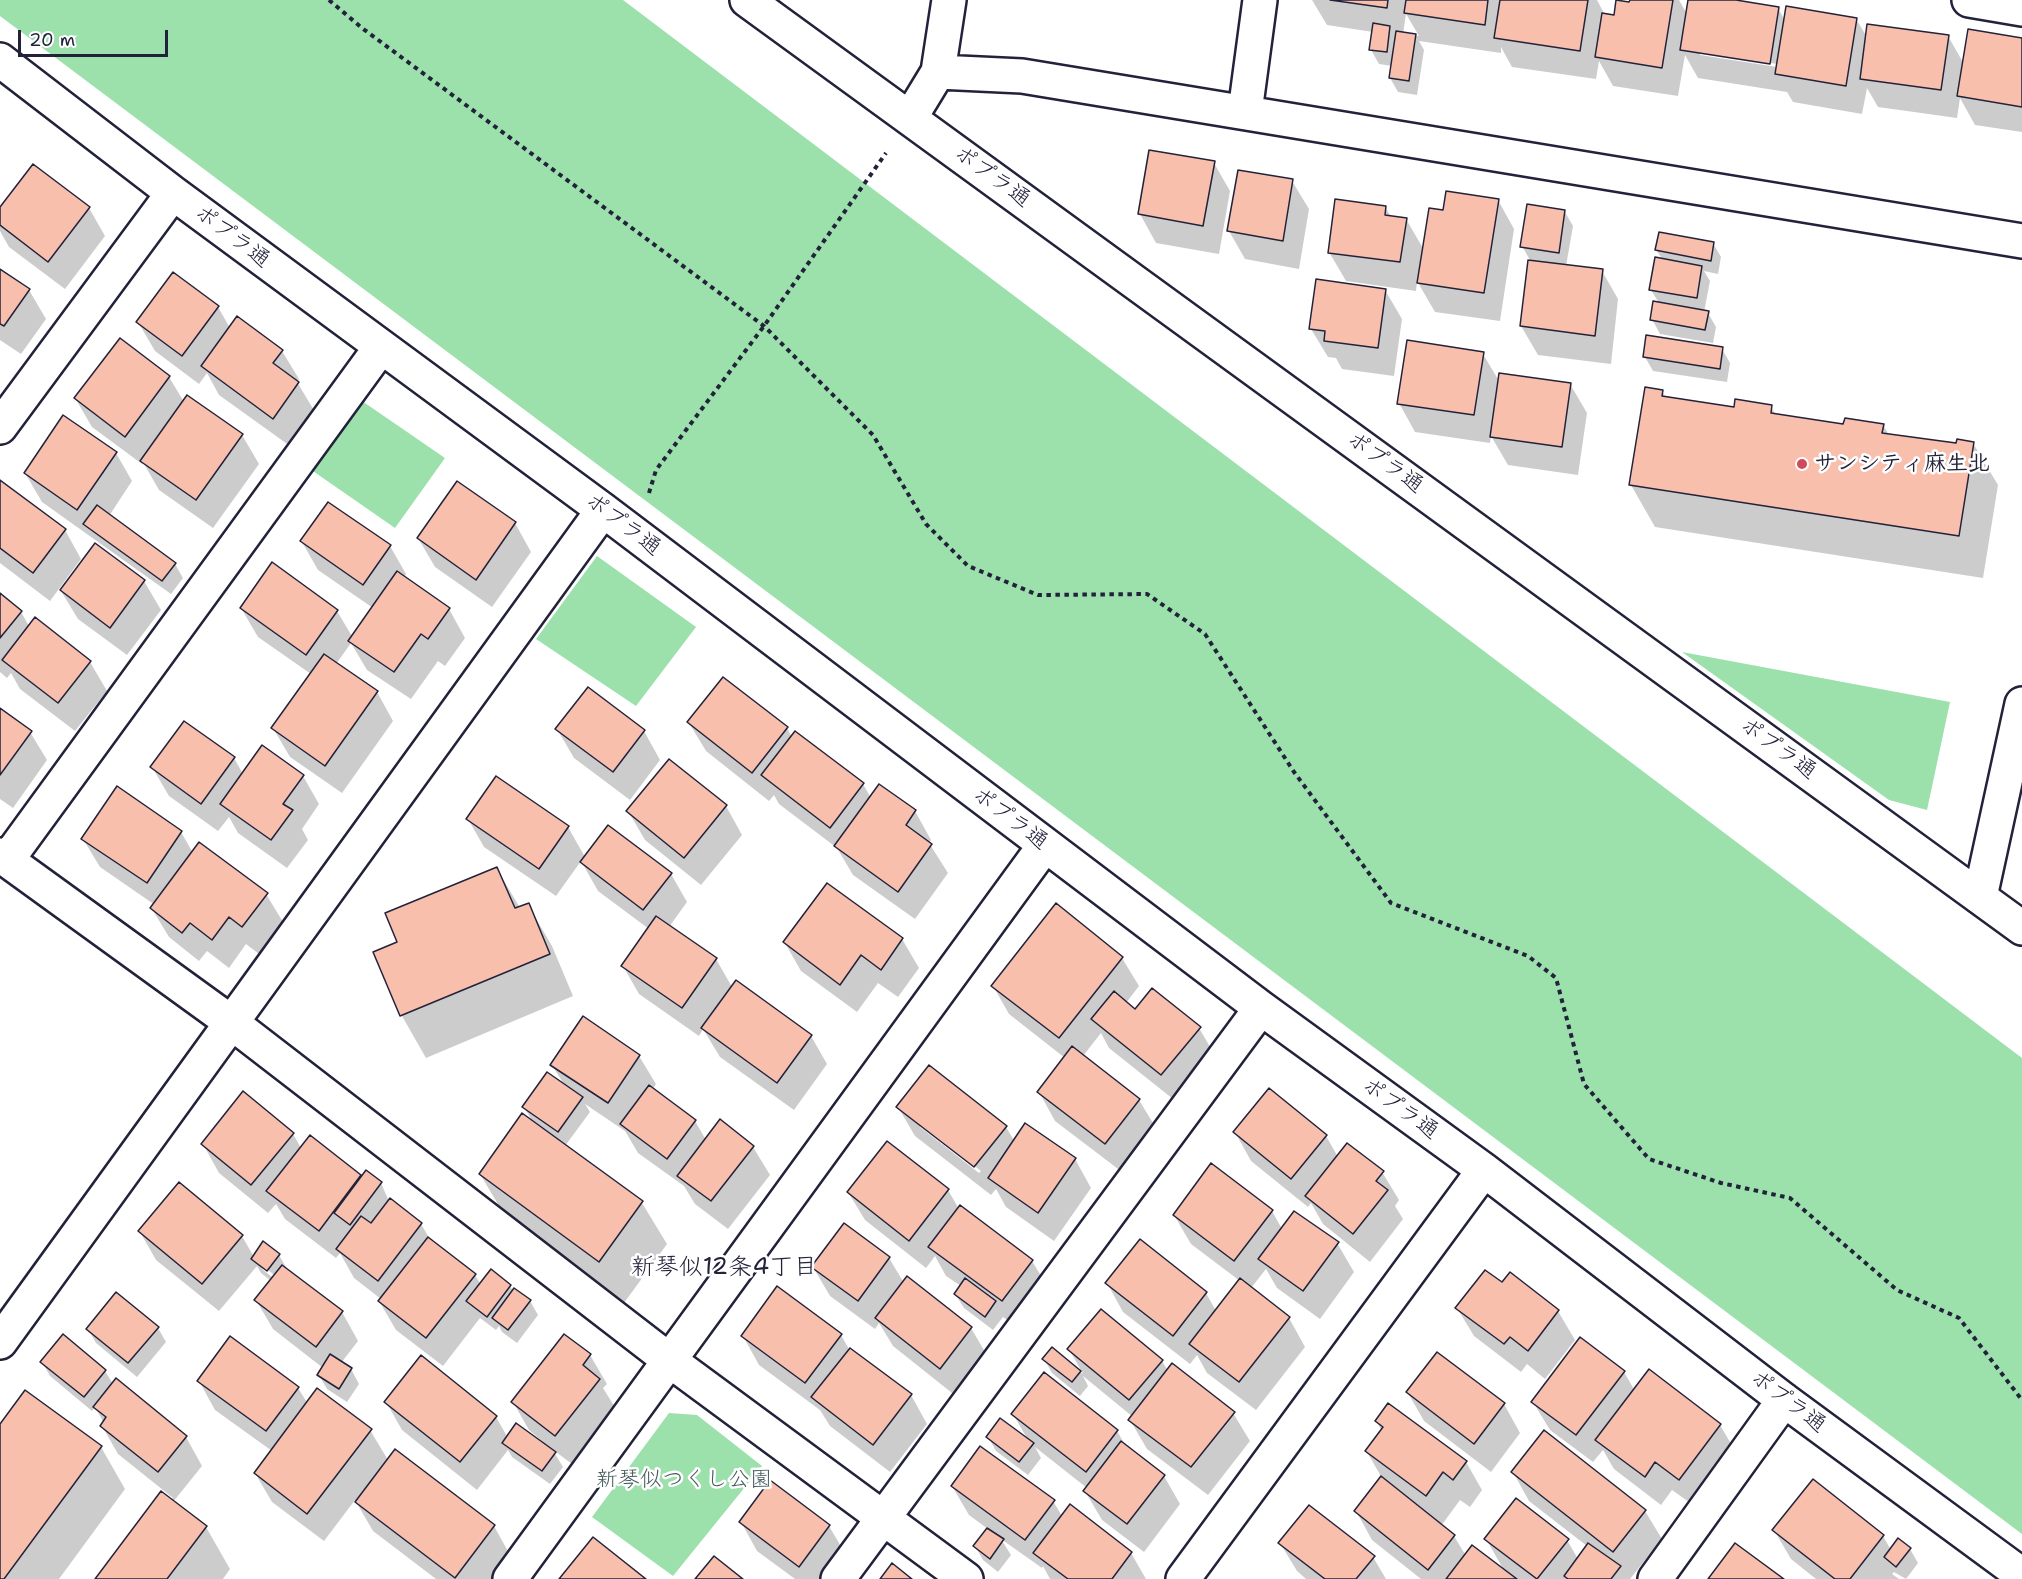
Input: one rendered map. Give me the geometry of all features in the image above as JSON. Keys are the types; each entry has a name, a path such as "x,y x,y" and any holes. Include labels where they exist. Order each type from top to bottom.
{"street":[{"name":"ポプラ通","path":"747,0 2022,928"},
{"path":"910,118 938,72 949,0"},
{"path":"1245,112 1260,0"},
{"path":"1969,0 2022,9"},
{"name":"ポプラ通","path":"0,60 173,193 603,510 1261,1008 1484,1170 1784,1400 2022,1575"},
{"path":"938,72 1022,76 2022,241"},
{"path":"0,427 173,193"},
{"path":"381,347 3,858 232,1023 669,1360 966,1579"},
{"path":"0,1342 603,510"},
{"path":"1980,897 2022,704"},
{"path":"510,1579 1045,845"},
{"path":"838,1579 1261,1008"},
{"path":"1183,1579 1484,1170"},
{"path":"1655,1579 1784,1400"}],"path":[{"path":"328,0 371,35 765,326 873,435 926,524 968,566 1038,595 1147,594 1205,634 1294,772 1391,903 1528,956 1556,978 1584,1084 1649,1159 1721,1183 1790,1198 1897,1290 1959,1318 2022,1400"},
{"path":"636,536 656,470 765,326 910,118"}],"green space":[{"path":"0,0 623,0 2022,1058 2022,1534 0,16"},
{"path":"362,401 445,458 395,528 310,469"},
{"path":"597,556 696,627 636,706 536,639"},
{"path":"1682,652 1950,702 1927,810 1889,800"},
{"name":"新琴似つくし公園","path":"669,1413 697,1415 762,1466 673,1576 592,1517"}],"building":[{"path":"1330,0 1388,0 1387,8"},
{"path":"1406,0 1488,0 1485,25 1404,13"},
{"path":"1500,0 1588,0 1580,51 1494,38"},
{"path":"1616,0 1629,2 1630,0 1673,0 1662,68 1595,57 1602,13 1614,15"},
{"path":"1688,0 1736,0 1779,7 1770,64 1680,50"},
{"path":"1786,6 1857,18 1846,86 1775,74"},
{"path":"1373,23 1390,26 1387,52 1369,50"},
{"path":"1867,24 1949,35 1941,90 1860,79"},
{"path":"1968,29 2022,38 2022,107 1957,96"},
{"path":"1396,31 1416,34 1409,81 1389,78"},
{"path":"1149,150 1215,161 1203,226 1138,214"},
{"path":"33,164 90,207 48,262 0,225 0,207"},
{"path":"1238,170 1293,179 1283,241 1227,231"},
{"path":"1446,191 1499,199 1484,293 1417,283 1429,208 1443,210"},
{"path":"1335,199 1386,206 1385,215 1407,218 1400,262 1328,253"},
{"path":"1527,204 1565,210 1559,253 1520,247"},
{"path":"1659,232 1714,242 1711,261 1655,250"},
{"path":"1655,257 1702,266 1697,298 1649,290"},
{"path":"1528,260 1603,269 1595,336 1520,326"},
{"path":"0,269 30,289 4,326 0,324"},
{"path":"173,272 219,306 182,356 136,322"},
{"path":"1316,279 1386,289 1378,348 1324,341 1325,331 1309,329"},
{"path":"1653,301 1709,311 1705,330 1650,320"},
{"path":"237,316 283,350 273,363 299,382 273,419 201,366"},
{"path":"1646,335 1723,347 1720,369 1643,357"},
{"path":"120,338 170,376 125,437 74,398"},
{"path":"1407,340 1484,352 1474,415 1397,404"},
{"path":"1499,373 1571,383 1562,447 1490,437"},
{"name":"サンシティ麻生北","path":"1645,387 1663,390 1662,396 1734,407 1735,399 1772,405 1771,413 1843,424 1845,418 1884,424 1882,433 1956,443 1957,439 1974,442 1959,536 1629,485"},
{"path":"187,395 243,434 196,500 140,461"},
{"path":"63,415 117,452 77,510 24,473"},
{"path":"0,480 66,529 33,573 0,548"},
{"path":"457,481 516,522 476,580 417,538"},
{"path":"328,502 391,545 363,585 300,541"},
{"path":"97,505 176,563 162,581 83,524"},
{"path":"95,543 145,580 110,628 60,590"},
{"path":"272,562 338,610 306,655 240,608"},
{"path":"397,571 450,608 428,639 421,634 394,672 348,641"},
{"path":"0,593 22,611 0,638"},
{"path":"35,617 91,661 58,703 2,660"},
{"path":"324,654 378,691 325,766 271,728"},
{"path":"723,677 788,727 752,773 687,722"},
{"path":"588,687 645,730 613,772 555,729"},
{"path":"0,708 32,731 0,775"},
{"path":"184,721 235,757 201,804 150,767"},
{"path":"795,731 864,783 830,828 761,775"},
{"path":"262,745 304,775 283,804 293,810 271,840 220,804"},
{"path":"669,759 727,805 684,858 626,811"},
{"path":"496,776 569,826 539,869 466,819"},
{"path":"879,784 916,810 906,825 932,844 898,892 834,846"},
{"path":"117,786 182,831 147,883 81,839"},
{"path":"608,825 672,873 643,910 580,862"},
{"path":"199,842 268,893 242,927 229,917 212,940 190,923 182,933 150,908"},
{"path":"497,867 515,908 529,903 550,954 400,1016 373,952 397,942 385,913"},
{"path":"827,883 903,938 881,970 861,955 840,985 783,942"},
{"path":"1056,903 1123,957 1059,1038 991,986"},
{"path":"656,916 717,958 682,1008 621,966"},
{"path":"736,980 812,1035 777,1083 701,1028"},
{"path":"1152,988 1201,1027 1161,1075 1091,1019 1114,991 1135,1009"},
{"path":"583,1016 640,1055 608,1103 550,1065"},
{"path":"1072,1046 1140,1099 1105,1144 1037,1092"},
{"path":"929,1065 1007,1126 974,1167 896,1107"},
{"path":"547,1072 583,1097 558,1132 522,1107"},
{"path":"649,1085 696,1120 667,1159 620,1124"},
{"path":"1269,1088 1327,1135 1291,1179 1233,1132"},
{"path":"243,1091 294,1133 251,1185 201,1144"},
{"path":"522,1113 643,1201 599,1262 479,1174"},
{"path":"720,1119 754,1146 711,1201 677,1176"},
{"path":"1025,1123 1076,1158 1038,1213 988,1178"},
{"path":"310,1135 361,1175 319,1231 266,1191"},
{"path":"887,1141 949,1189 909,1241 847,1192"},
{"path":"1347,1143 1384,1171 1376,1181 1388,1190 1353,1234 1305,1196"},
{"path":"1211,1163 1273,1210 1234,1261 1173,1215"},
{"path":"366,1170 382,1182 350,1225 334,1213"},
{"path":"179,1182 243,1235 202,1284 138,1231"},
{"path":"390,1198 422,1223 378,1281 336,1249 361,1216 371,1223"},
{"path":"960,1205 1033,1260 1002,1301 928,1247"},
{"path":"1294,1211 1339,1242 1303,1291 1258,1259"},
{"path":"844,1223 890,1257 858,1301 811,1267"},
{"path":"428,1237 476,1274 426,1338 378,1301"},
{"path":"1140,1239 1207,1292 1173,1336 1105,1283"},
{"path":"263,1241 280,1254 267,1271 251,1259"},
{"path":"282,1265 343,1311 316,1347 254,1300"},
{"path":"491,1269 511,1285 487,1317 466,1301"},
{"path":"1485,1270 1502,1282 1510,1272 1559,1310 1528,1351 1510,1337 1504,1344 1455,1308"},
{"path":"907,1276 972,1327 940,1369 875,1318"},
{"path":"965,1278 996,1301 985,1317 954,1294"},
{"path":"1240,1278 1290,1317 1239,1382 1189,1344"},
{"path":"777,1286 842,1334 805,1383 741,1336"},
{"path":"514,1288 531,1300 508,1330 492,1318"},
{"path":"116,1292 159,1327 128,1363 86,1329"},
{"path":"1101,1309 1163,1360 1129,1400 1067,1349"},
{"path":"63,1334 106,1370 84,1397 40,1362"},
{"path":"564,1334 591,1354 583,1365 600,1379 555,1436 511,1402"},
{"path":"230,1336 299,1387 266,1431 197,1381"},
{"path":"1580,1337 1625,1371 1576,1435 1531,1402"},
{"path":"1052,1347 1081,1371 1072,1382 1042,1359"},
{"path":"850,1348 912,1394 873,1445 811,1397"},
{"path":"1437,1352 1505,1403 1474,1444 1406,1392"},
{"path":"330,1354 352,1368 339,1389 317,1375"},
{"path":"421,1355 497,1416 460,1462 384,1402"},
{"path":"1172,1363 1235,1412 1191,1467 1128,1420"},
{"path":"1649,1369 1721,1424 1679,1480 1655,1462 1645,1477 1595,1440"},
{"path":"1044,1372 1118,1430 1086,1472 1011,1414"},
{"path":"116,1378 187,1436 158,1472 100,1426 106,1417 93,1407"},
{"path":"317,1388 372,1429 307,1514 254,1473"},
{"path":"25,1390 102,1446 4,1579 0,1579 0,1424"},
{"path":"1388,1403 1467,1461 1453,1480 1443,1472 1426,1496 1365,1451 1383,1427 1375,1421"},
{"path":"1000,1418 1034,1443 1019,1462 986,1437"},
{"path":"516,1423 556,1452 542,1471 502,1443"},
{"path":"1544,1430 1646,1510 1613,1552 1511,1472"},
{"path":"1121,1441 1165,1475 1127,1524 1083,1491"},
{"path":"980,1446 1055,1500 1025,1540 951,1486"},
{"path":"395,1449 495,1525 455,1578 355,1502"},
{"path":"1381,1476 1455,1535 1428,1570 1354,1511"},
{"path":"1813,1479 1884,1535 1850,1579 1835,1579 1772,1530"},
{"path":"770,1480 830,1525 799,1567 739,1522"},
{"path":"161,1491 207,1526 167,1579 95,1579"},
{"path":"1516,1498 1569,1539 1537,1579 1484,1539"},
{"path":"1070,1504 1132,1552 1112,1579 1068,1579 1033,1553"},
{"path":"1309,1505 1375,1556 1356,1579 1325,1579 1278,1543"},
{"path":"987,1528 1004,1539 990,1559 973,1546"},
{"path":"593,1537 646,1579 559,1579"},
{"path":"1898,1538 1911,1548 1896,1567 1884,1557"},
{"path":"1588,1543 1621,1566 1611,1579 1568,1579 1564,1576"},
{"path":"1735,1543 1784,1579 1708,1579"},
{"path":"1472,1545 1517,1579 1446,1579"},
{"path":"714,1556 743,1579 695,1579"},
{"path":"892,1563 912,1579 880,1579"}],"place":[{"name":"サンシティ麻生北","path":"1802,464"}],"district":[{"name":"新琴似12条4丁目","path":"724,1268"}]}
